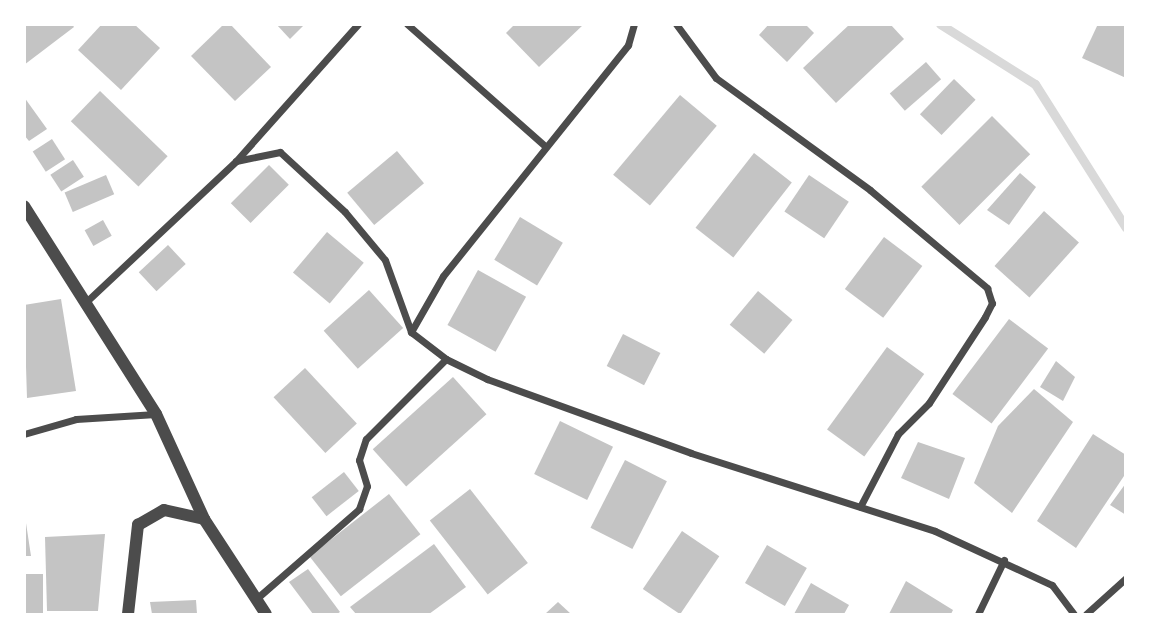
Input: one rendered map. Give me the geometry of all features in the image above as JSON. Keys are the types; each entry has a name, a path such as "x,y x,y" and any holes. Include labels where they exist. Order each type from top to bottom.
{"street":[{"path":"87,302 236,161 358,24"},
{"path":"407,24 545,146"},
{"path":"411,332 443,276 628,45 634,24"},
{"path":"676,24 716,78 870,190 987,288 992,303 985,317 929,403 898,434 860,507"},
{"path":"236,161 280,152 345,212 385,260 406,308 411,332 446,359 487,379 691,453 935,531 1004,560 1052,585 1074,614"},
{"path":"24,206 156,414 204,519 266,614"},
{"path":"256,599 359,509 367,486 359,460 366,439 446,359"},
{"path":"24,434 76,419 156,414"},
{"path":"128,614 138,525 164,510 204,519"},
{"path":"978,614 1004,560"},
{"path":"1086,614 1125,578"}],"building":[{"path":"24,24 72,24 74,27 24,65"},
{"path":"102,24 134,24 160,48 121,90 78,50"},
{"path":"224,24 230,24 271,67 235,101 191,56"},
{"path":"276,24 305,24 290,39"},
{"path":"515,24 584,24 539,67 506,33"},
{"path":"769,24 805,24 814,33 787,62 759,35"},
{"path":"850,24 890,24 904,39 836,103 803,68"},
{"path":"1098,24 1126,24 1126,78 1082,58"},
{"path":"926,62 941,79 905,111 890,93"},
{"path":"954,79 976,100 942,135 920,114"},
{"path":"100,91 168,156 138,187 71,121"},
{"path":"680,95 717,126 650,206 613,175"},
{"path":"24,97 47,129 29,141 24,135"},
{"path":"992,116 1030,154 959,225 921,187"},
{"path":"52,139 65,159 46,172 33,152"},
{"path":"397,151 424,183 374,225 347,193"},
{"path":"754,153 792,183 733,257 696,228"},
{"path":"73,160 84,177 61,191 50,175"},
{"path":"269,165 289,185 251,223 231,203"},
{"path":"1020,173 1036,187 1009,225 987,210"},
{"path":"106,175 114,194 73,212 65,193"},
{"path":"809,175 849,202 824,238 784,211"},
{"path":"1044,211 1079,242 1029,297 994,266"},
{"path":"520,217 563,243 537,286 494,260"},
{"path":"103,220 112,236 93,246 85,230"},
{"path":"327,232 364,263 330,303 293,273"},
{"path":"884,237 922,266 883,318 845,289"},
{"path":"168,245 186,264 156,291 139,272"},
{"path":"478,270 526,297 496,352 447,325"},
{"path":"369,290 403,328 358,369 324,331"},
{"path":"758,291 792,320 764,354 730,325"},
{"path":"61,299 76,391 27,398 24,305"},
{"path":"1009,319 1048,348 992,424 952,394"},
{"path":"623,334 660,353 644,385 607,366"},
{"path":"887,347 924,374 864,457 827,430"},
{"path":"1056,361 1075,377 1063,401 1040,387"},
{"path":"305,368 357,424 325,453 274,397"},
{"path":"453,377 486,414 406,486 373,449"},
{"path":"1034,389 1073,422 1012,513 974,483 998,426"},
{"path":"560,421 613,447 587,500 534,474"},
{"path":"1093,434 1126,455 1126,473 1076,548 1037,521"},
{"path":"918,442 965,458 949,499 901,478"},
{"path":"625,460 667,481 632,549 590,528"},
{"path":"344,472 359,491 326,516 312,497"},
{"path":"1126,483 1126,515 1110,505"},
{"path":"470,489 528,563 488,594 430,520"},
{"path":"389,494 420,534 341,596 309,556"},
{"path":"26,523 31,556 24,556"},
{"path":"682,531 719,556 680,614 643,589"},
{"path":"105,534 98,611 47,611 45,537"},
{"path":"434,544 466,587 429,614 356,614 350,607"},
{"path":"767,545 807,568 785,606 745,583"},
{"path":"308,569 340,612 313,614 289,582"},
{"path":"24,574 43,574 43,614 24,614"},
{"path":"906,581 953,610 951,614 889,614"},
{"path":"811,583 849,605 844,614 794,614"},
{"path":"196,600 197,614 152,614 150,602"},
{"path":"558,602 571,614 545,614"}],"waterway":[{"path":"940,24 1035,84 1126,228"}]}
